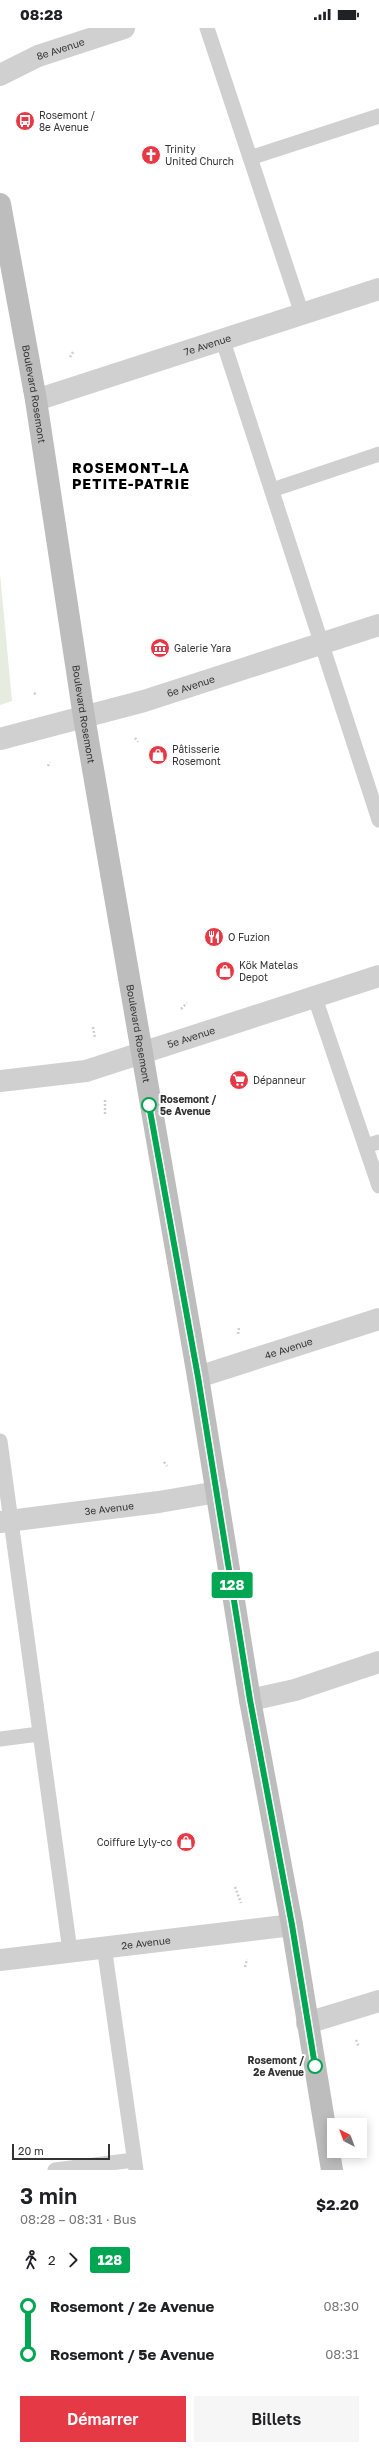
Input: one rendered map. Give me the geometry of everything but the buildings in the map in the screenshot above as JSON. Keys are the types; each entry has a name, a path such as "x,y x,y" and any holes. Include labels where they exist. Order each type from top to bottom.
{"main road":[{"name":"Boulevard Rosemont","path":"0,204 36,400 84,717 198,1377 250,1700 292,1925 332,2170"}],"street":[{"name":"8e Avenue","path":"0,75 38,56 124,28"},
{"name":"7e Avenue","path":"36,400 223,341 379,289"},
{"name":"6e Avenue","path":"0,739 144,701 379,625"},
{"name":"5e Avenue","path":"0,1081 86,1071 379,976"},
{"name":"4e Avenue","path":"198,1377 379,1319"},
{"name":"3e Avenue","path":"5,1522 159,1502 217,1492"},
{"path":"250,1700 295,1690 379,1662"},
{"name":"2e Avenue","path":"0,1960 104,1946 292,1925"},
{"path":"307,2023 379,2000"}],"lane":[{"path":"207,28 302,314"},
{"path":"250,158 379,116"},
{"path":"223,341 378,811"},
{"path":"272,490 379,454"},
{"path":"315,998 372,1144 379,1186"},
{"path":"0,1441 5,1522 39,1734 70,1951"},
{"path":"0,1739 39,1734"},
{"path":"55,2170 135,2165 104,1946"}],"path":[{"path":"70,357 73,352"},
{"path":"34,693 37,696"},
{"path":"135,738 138,742"},
{"path":"48,766 50,762"},
{"path":"180,1009 188,1003"},
{"path":"93,1028 95,1039"},
{"path":"105,1100 105,1114"},
{"path":"238,1337 239,1327"},
{"path":"164,1462 167,1466"},
{"path":"235,1887 241,1903"},
{"path":"356,2040 359,2047"}],"shaded area":[{"path":"0,574 12,701 0,705"}],"bus line":[{"name":"128","path":"149,1105 198,1377 250,1700 292,1925 315,2066"}],"place":[{"name":"Rosemont / 8e Avenue","path":"25,121"},
{"name":"Trinity United Church","path":"151,155"},
{"name":"Galerie Yara","path":"160,648"},
{"name":"Pâtisserie Rosemont","path":"158,755"},
{"name":"O Fuzion","path":"214,937"},
{"name":"Kök Matelas Depot","path":"225,971"},
{"name":"Dépanneur","path":"239,1080"},
{"name":"Rosemont / 5e Avenue","path":"149,1105"},
{"name":"Coiffure Lyly-co","path":"186,1842"},
{"name":"Rosemont / 2e Avenue","path":"315,2066"}],"district":[{"name":"ROSEMONT–LA PETITE-PATRIE","path":"131,476"}]}
